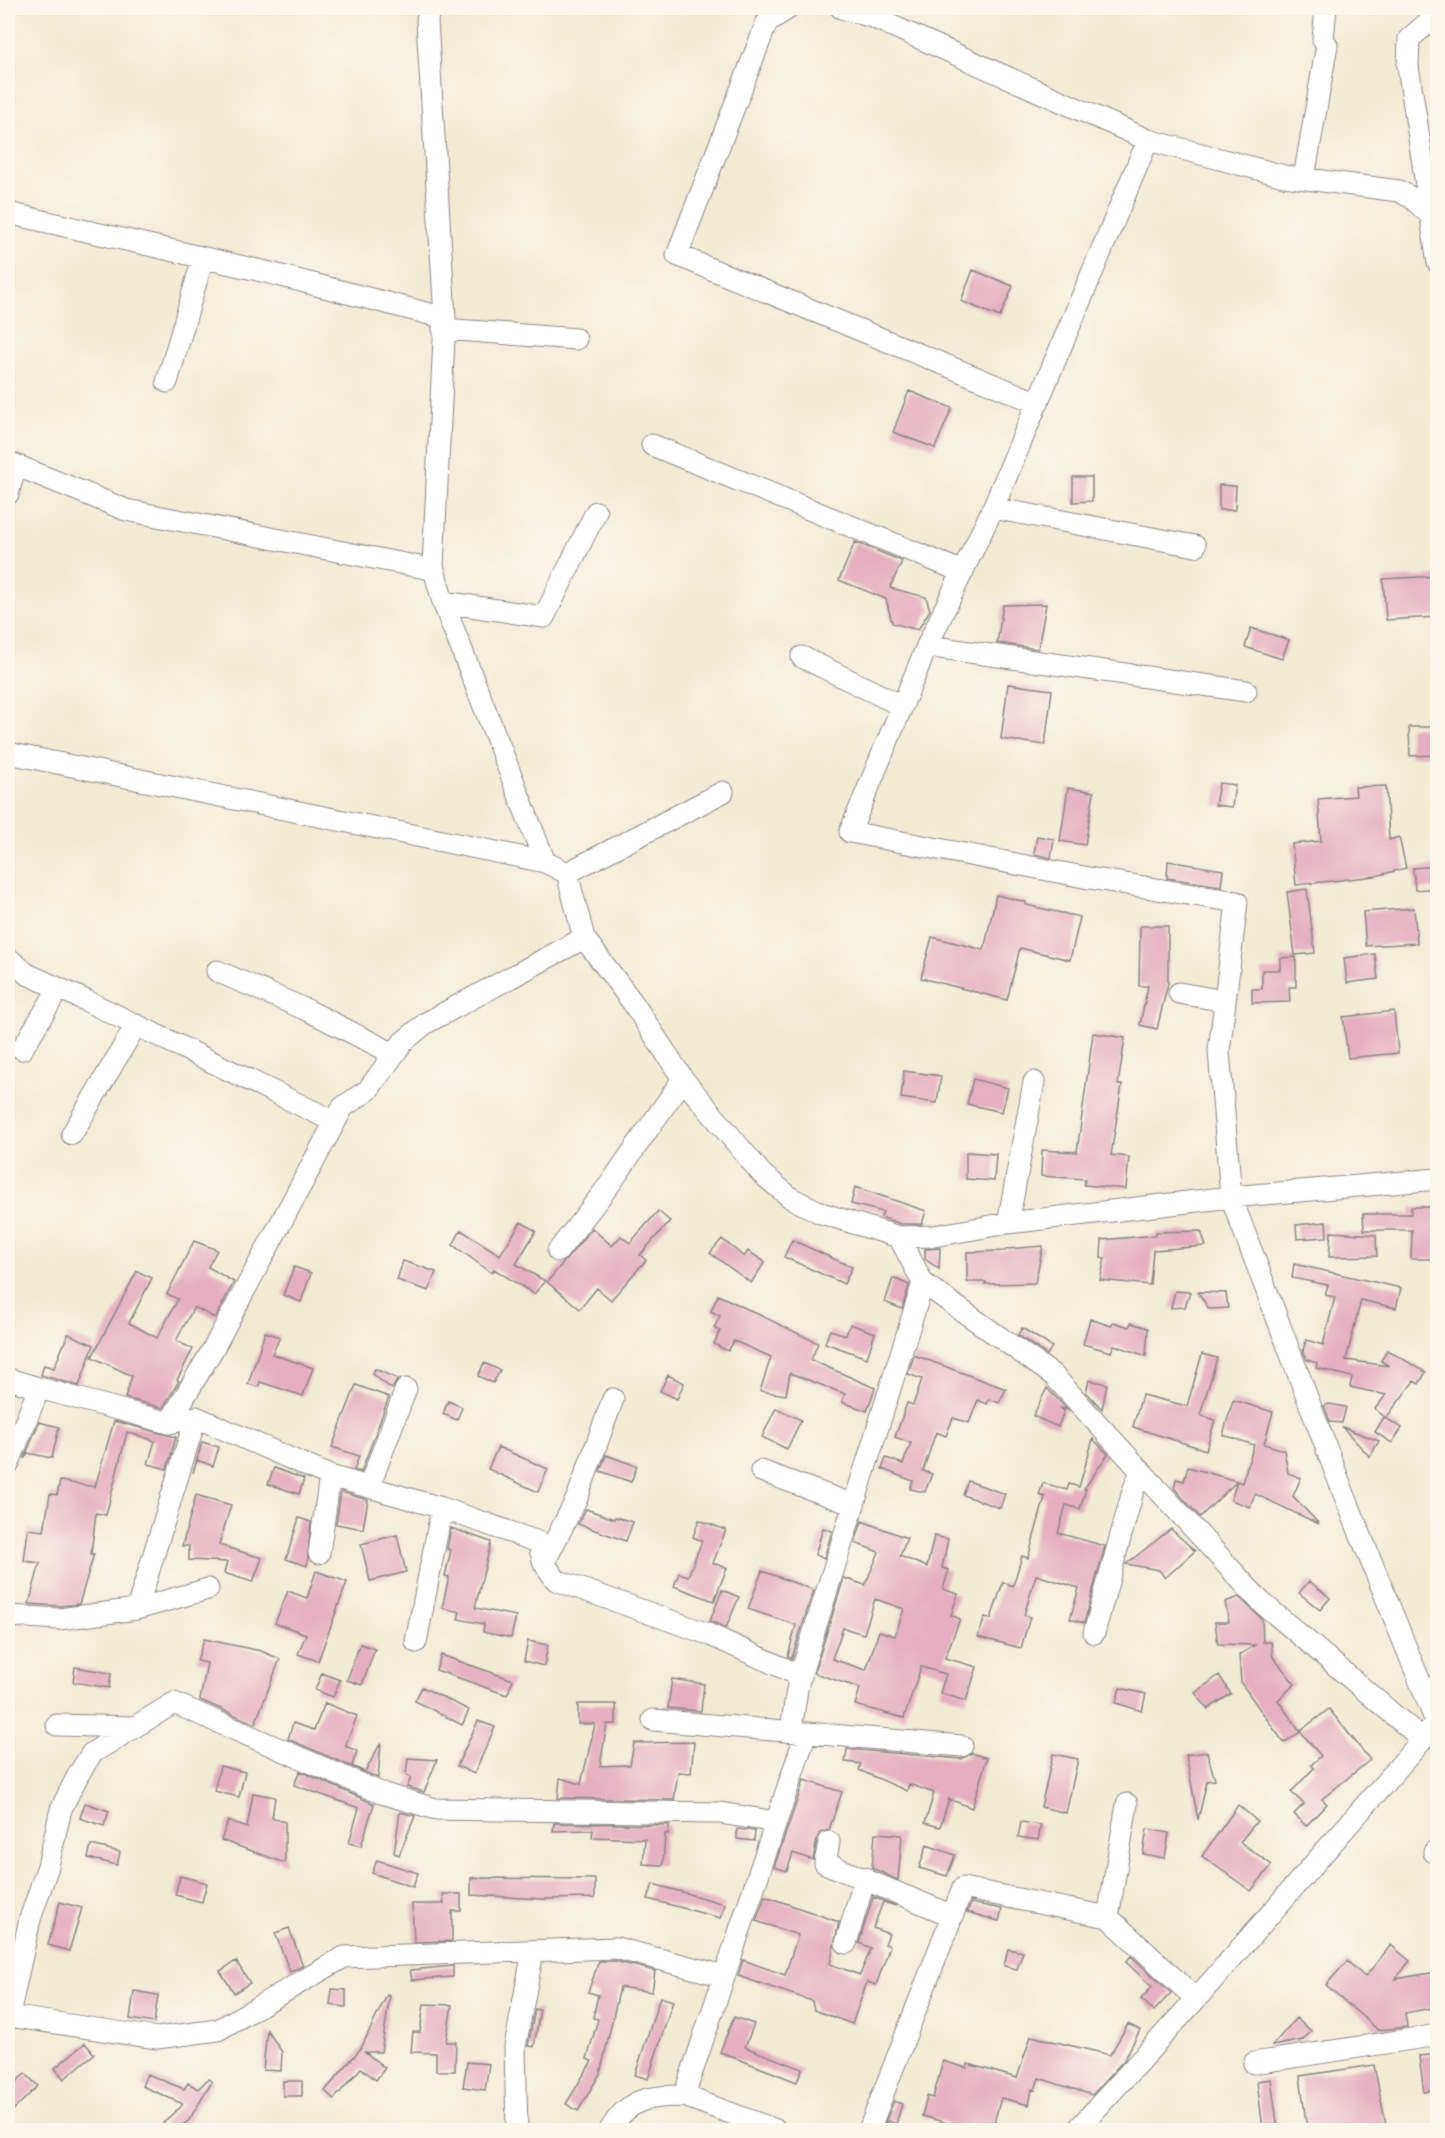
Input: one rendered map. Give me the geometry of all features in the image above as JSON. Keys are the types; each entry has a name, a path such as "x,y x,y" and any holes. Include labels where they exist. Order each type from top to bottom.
{"street":[{"path":"429,8 427,21 444,324 433,566 443,602 545,862"},
{"path":"789,8 767,22 677,255 1038,403"},
{"path":"841,8 870,12 1148,140 1284,176 1399,191 1412,198 1430,215"},
{"path":"1304,178 1327,45 1323,39 1326,8"},
{"path":"1437,18 1432,19 1409,39 1408,66 1437,262"},
{"path":"1077,2130 1196,1999 1437,1724 1342,1489 1231,1197 1219,1051 1237,902 1089,878 850,832 927,646 993,508 1148,140"},
{"path":"1399,191 1411,180 1422,164"},
{"path":"8,213 202,258 444,324 576,339"},
{"path":"167,382 202,258"},
{"path":"652,445 963,572"},
{"path":"8,494 12,464 126,510 425,568 433,566"},
{"path":"993,508 1195,546"},
{"path":"443,602 544,617 596,512"},
{"path":"927,646 1246,691"},
{"path":"802,657 902,706"},
{"path":"8,753 545,862 567,873 584,938 633,1004 683,1079 762,1174 790,1198 821,1213 899,1237 934,1236 1008,1223 1231,1197 1437,1179"},
{"path":"567,873 723,792"},
{"path":"169,1423 213,1349 333,1120 343,1107 368,1090 403,1042 426,1023 584,938"},
{"path":"8,958 27,974 136,1024 333,1120"},
{"path":"217,971 309,1011 394,1054"},
{"path":"22,1049 59,988"},
{"path":"1179,993 1225,1001"},
{"path":"72,1134 136,1024"},
{"path":"558,1251 610,1184 683,1079"},
{"path":"1008,1223 1034,1082"},
{"path":"899,1237 923,1283 1053,1375 1260,1600 1422,1739"},
{"path":"684,2096 776,1822 799,1732 801,1676 923,1283"},
{"path":"8,1379 169,1423 196,1417 330,1476 442,1508 538,1542 544,1563 556,1580 708,1634 801,1676"},
{"path":"8,1465 39,1388"},
{"path":"369,1487 406,1389"},
{"path":"544,1563 577,1498 614,1399"},
{"path":"136,1610 196,1417"},
{"path":"761,1471 854,1505"},
{"path":"1094,1633 1133,1491 1141,1472"},
{"path":"319,1553 330,1476"},
{"path":"416,1642 442,1508"},
{"path":"8,1616 59,1618 136,1610 208,1589"},
{"path":"724,1976 616,1948 344,1958 218,2030 208,2032 157,2038 8,2018 30,1919 48,1866 61,1809 92,1753 174,1703 381,1793 436,1809 720,1813 776,1822"},
{"path":"653,1720 962,1746"},
{"path":"57,1725 133,1727"},
{"path":"1108,1917 1127,1804"},
{"path":"829,1842 825,1863 953,1916"},
{"path":"846,1943 865,1878"},
{"path":"869,2130 963,1888 1108,1917 1196,1999"},
{"path":"517,2130 515,2047 533,1951"},
{"path":"1254,2063 1437,2035"},
{"path":"610,2130 620,2112 648,2097 684,2096 776,2130"}],"building":[{"path":"973,270 1013,286 1000,317 961,301"},
{"path":"909,391 952,408 935,448 893,432"},
{"path":"1073,477 1092,477 1092,501 1073,502"},
{"path":"1219,485 1236,486 1235,510 1219,510"},
{"path":"855,542 902,561 890,588 926,597 930,610 918,630 892,623 886,599 839,580"},
{"path":"1437,576 1437,617 1386,620 1383,579"},
{"path":"1046,604 1038,649 997,643 1003,605"},
{"path":"1251,628 1289,640 1282,659 1245,647"},
{"path":"1008,684 1052,690 1045,745 1001,739"},
{"path":"1409,727 1437,727 1437,755 1410,756"},
{"path":"1219,783 1235,785 1232,807 1215,805"},
{"path":"1386,786 1389,840 1399,837 1406,868 1376,876 1296,885 1292,844 1321,841 1318,799 1356,796 1355,787"},
{"path":"1068,788 1094,792 1085,845 1060,841"},
{"path":"1037,836 1054,839 1051,858 1034,854"},
{"path":"1168,861 1223,870 1221,886 1167,878"},
{"path":"1437,866 1437,888 1415,890 1413,868"},
{"path":"1307,889 1315,953 1295,955 1287,892"},
{"path":"996,895 1026,902 1026,905 1080,917 1070,960 1020,948 1007,1000 921,978 932,937 984,950"},
{"path":"1414,908 1417,943 1366,946 1363,912"},
{"path":"1140,926 1168,926 1168,983 1157,1029 1140,1025 1148,986 1139,986"},
{"path":"1375,954 1378,979 1347,983 1344,958"},
{"path":"1296,957 1296,987 1289,987 1290,1002 1252,1003 1252,989 1262,989 1262,970 1280,970 1280,958"},
{"path":"1394,1011 1398,1053 1348,1058 1343,1017"},
{"path":"1093,1033 1125,1038 1118,1085 1122,1085 1111,1155 1129,1157 1126,1189 1084,1185 1085,1179 1041,1176 1042,1150 1077,1152"},
{"path":"904,1071 941,1076 937,1103 901,1098"},
{"path":"973,1079 1008,1088 1002,1112 967,1104"},
{"path":"966,1152 996,1154 994,1181 966,1179"},
{"path":"855,1187 926,1211 922,1224 901,1224 881,1217 883,1212 851,1204"},
{"path":"1411,1207 1437,1207 1436,1259 1411,1259 1412,1230 1364,1230 1363,1214 1411,1214"},
{"path":"658,1211 670,1221 640,1255 646,1260 611,1300 597,1288 580,1309 547,1282 592,1228 612,1246 621,1236 630,1243"},
{"path":"521,1222 536,1231 516,1264 545,1281 534,1294 494,1269 492,1273 453,1245 461,1230 500,1255"},
{"path":"1326,1222 1327,1237 1297,1239 1296,1225"},
{"path":"1201,1231 1206,1246 1153,1250 1150,1285 1100,1280 1105,1259 1101,1257 1102,1240 1156,1235 1156,1232"},
{"path":"1331,1232 1376,1235 1377,1256 1329,1257"},
{"path":"722,1239 744,1257 748,1251 765,1262 751,1283 710,1253"},
{"path":"792,1240 852,1267 844,1284 784,1257"},
{"path":"194,1241 217,1250 208,1267 234,1282 215,1318 194,1307 176,1341 193,1349 177,1380 179,1381 163,1408 125,1398 132,1376 92,1357 137,1271 152,1278 129,1323 157,1338 178,1299 167,1294"},
{"path":"1043,1246 1035,1283 967,1282 967,1252 1005,1251 1006,1249"},
{"path":"940,1248 939,1269 925,1259 925,1249"},
{"path":"403,1261 436,1272 429,1291 397,1280"},
{"path":"1294,1264 1401,1288 1396,1308 1361,1300 1346,1360 1389,1366 1381,1361 1387,1350 1426,1372 1419,1384 1414,1381 1386,1418 1375,1409 1386,1395 1350,1387 1352,1377 1316,1368 1317,1363 1307,1360 1303,1351 1306,1340 1323,1345 1335,1297 1325,1295 1328,1285 1292,1278"},
{"path":"294,1267 311,1273 301,1302 283,1295"},
{"path":"893,1278 909,1285 902,1309 885,1302"},
{"path":"1175,1291 1190,1292 1185,1307 1171,1308"},
{"path":"1198,1292 1226,1293 1228,1308 1209,1309"},
{"path":"718,1295 818,1343 811,1360 875,1388 867,1411 842,1402 845,1394 790,1373 786,1395 760,1391 771,1357 734,1341 728,1351 714,1344 720,1331 714,1328 720,1316 711,1311"},
{"path":"1090,1319 1111,1326 1113,1322 1129,1327 1131,1323 1148,1328 1146,1356 1114,1345 1111,1352 1083,1344"},
{"path":"850,1324 875,1333 867,1358 825,1343 830,1330 846,1335"},
{"path":"1022,1328 1052,1347 1047,1355 1018,1335"},
{"path":"265,1332 280,1337 272,1354 313,1368 303,1396 260,1382 258,1387 248,1384"},
{"path":"68,1334 94,1345 79,1386 41,1375 44,1365 54,1368"},
{"path":"1202,1354 1217,1358 1200,1415 1215,1420 1206,1450 1133,1427 1142,1395 1187,1406"},
{"path":"914,1355 1006,1389 999,1403 989,1399 987,1404 978,1400 969,1423 953,1418 946,1436 936,1432 923,1471 932,1474 925,1492 910,1489 913,1481 882,1469 886,1458 903,1464 911,1443 895,1437 907,1403 913,1405 922,1379 908,1374"},
{"path":"484,1363 500,1370 493,1383 478,1376"},
{"path":"375,1369 398,1379 392,1389 372,1374"},
{"path":"668,1375 684,1383 677,1399 660,1391"},
{"path":"1089,1380 1107,1384 1102,1409 1086,1392"},
{"path":"356,1385 389,1397 361,1472 354,1470 359,1456 332,1447"},
{"path":"1047,1388 1068,1410 1061,1408 1064,1411 1058,1427 1033,1416"},
{"path":"1233,1400 1273,1412 1264,1444 1284,1450 1288,1473 1301,1478 1293,1496 1319,1524 1255,1494 1250,1507 1231,1500 1237,1481 1242,1483 1254,1445 1223,1435"},
{"path":"448,1401 462,1407 457,1420 443,1414"},
{"path":"1329,1404 1346,1407 1342,1423 1330,1422 1324,1406"},
{"path":"776,1408 801,1420 787,1449 762,1437"},
{"path":"1384,1417 1402,1428 1392,1443 1375,1432"},
{"path":"114,1421 176,1437 167,1469 148,1464 155,1441 127,1432 106,1515 96,1513 91,1554 94,1554 79,1604 59,1606 29,1604 40,1563 24,1561 28,1529 44,1531 50,1494 57,1495 60,1481 95,1487"},
{"path":"39,1422 59,1427 52,1458 28,1453 24,1459"},
{"path":"1342,1427 1379,1441 1370,1457"},
{"path":"1093,1439 1108,1454 1084,1489 1086,1489 1080,1509 1066,1505 1058,1533 1105,1546 1084,1623 1070,1619 1079,1588 1036,1575 1024,1615 1030,1617 1021,1648 978,1637 985,1617 991,1619 1003,1582 1013,1586 1022,1556 1028,1558 1045,1497 1039,1495 1043,1483 1067,1490 1069,1484 1079,1487"},
{"path":"202,1442 219,1447 213,1466 197,1460 193,1473"},
{"path":"498,1447 548,1469 538,1492 488,1469"},
{"path":"606,1455 637,1466 631,1482 600,1471"},
{"path":"1188,1467 1237,1481 1200,1517 1174,1488 1176,1479 1184,1481"},
{"path":"274,1468 304,1479 299,1494 268,1484"},
{"path":"968,1481 1005,1494 1000,1508 963,1495"},
{"path":"341,1492 368,1500 363,1529 336,1524"},
{"path":"196,1495 231,1505 219,1545 262,1558 253,1582 224,1573 227,1562 189,1560 189,1546 182,1546"},
{"path":"586,1509 614,1519 615,1517 633,1522 626,1541 578,1524"},
{"path":"299,1518 311,1522 307,1566 286,1559"},
{"path":"699,1520 726,1530 713,1563 727,1568 714,1601 674,1586 679,1573 688,1576 702,1541 693,1537"},
{"path":"862,1521 907,1538 900,1556 927,1567 934,1536 948,1539 942,1568 949,1570 943,1589 958,1594 951,1615 960,1619 945,1658 977,1667 966,1701 940,1693 946,1674 921,1667 904,1718 855,1705 860,1688 814,1673 844,1578 865,1585 879,1552 855,1543","holes":["875,1599 904,1609 895,1636 879,1631 866,1670 832,1659 843,1628 864,1634"]},
{"path":"451,1528 491,1542 475,1608 516,1616 511,1638 483,1632 484,1624 458,1619 460,1612 442,1608 449,1577 445,1576 451,1550 447,1549"},
{"path":"823,1528 832,1531 824,1558 815,1555"},
{"path":"1171,1529 1195,1551 1165,1578 1159,1570 1126,1564"},
{"path":"397,1535 406,1572 370,1581 361,1544"},
{"path":"316,1571 347,1582 318,1661 298,1654 306,1634 275,1623 288,1591 307,1598"},
{"path":"762,1571 814,1590 792,1658 788,1656 796,1625 748,1609"},
{"path":"1309,1581 1330,1598 1320,1610 1299,1593"},
{"path":"722,1590 739,1597 726,1628 710,1621"},
{"path":"1239,1597 1262,1619 1263,1642 1271,1642 1273,1657 1295,1684 1278,1700 1300,1732 1284,1743 1241,1683 1239,1655 1255,1645 1218,1644 1215,1622 1229,1622 1225,1602"},
{"path":"204,1639 261,1651 280,1659 255,1724 200,1700 207,1663 197,1661"},
{"path":"528,1641 548,1645 544,1666 524,1661"},
{"path":"360,1644 375,1649 362,1685 347,1680"},
{"path":"441,1655 513,1680 507,1695 436,1670"},
{"path":"75,1667 111,1673 109,1688 73,1682"},
{"path":"322,1673 340,1680 333,1697 315,1690"},
{"path":"1219,1675 1231,1694 1208,1709 1195,1693"},
{"path":"672,1679 704,1684 701,1711 668,1708"},
{"path":"422,1687 469,1710 462,1725 415,1701"},
{"path":"1120,1688 1146,1694 1142,1711 1116,1703"},
{"path":"325,1703 357,1716 345,1746 357,1751 352,1766 365,1772 381,1742 378,1778 288,1739 293,1723 314,1730"},
{"path":"578,1704 616,1704 616,1724 607,1724 600,1766 630,1765 634,1743 694,1742 691,1773 678,1772 674,1800 558,1798 560,1778 581,1784 595,1724 578,1724"},
{"path":"1329,1709 1370,1760 1322,1799 1327,1804 1306,1826 1294,1814 1304,1804 1291,1792 1314,1768 1311,1765 1321,1756 1300,1731"},
{"path":"478,1721 495,1727 474,1774 457,1766"},
{"path":"847,1749 961,1759 972,1753 987,1758 972,1808 949,1799 940,1827 925,1823 934,1793 909,1784 907,1791 859,1770 861,1764 845,1762"},
{"path":"1207,1752 1215,1780 1207,1781 1198,1820 1186,1755"},
{"path":"1053,1754 1078,1759 1066,1813 1041,1807"},
{"path":"408,1758 437,1760 424,1792 407,1787 411,1778 406,1775"},
{"path":"220,1766 245,1772 239,1797 214,1791"},
{"path":"300,1771 374,1804 361,1846 349,1843 359,1808 294,1785"},
{"path":"804,1780 842,1792 829,1830 820,1833 817,1839 813,1860 793,1853 787,1871 774,1867"},
{"path":"253,1793 275,1797 272,1818 285,1822 285,1863 221,1840 228,1821 247,1828"},
{"path":"85,1803 109,1811 104,1826 80,1818"},
{"path":"1238,1805 1257,1821 1240,1842 1272,1865 1251,1891 1202,1856"},
{"path":"400,1812 415,1816 399,1855 394,1853"},
{"path":"1021,1822 1041,1825 1038,1840 1018,1837"},
{"path":"554,1823 669,1825 668,1834 665,1834 663,1865 643,1864 645,1839 592,1837 593,1830 553,1831"},
{"path":"737,1829 755,1831 754,1841 737,1839"},
{"path":"1147,1829 1169,1833 1165,1858 1143,1854"},
{"path":"875,1833 902,1835 898,1880 872,1868"},
{"path":"91,1845 120,1852 117,1865 88,1858"},
{"path":"927,1845 955,1855 947,1876 919,1868"},
{"path":"377,1860 418,1873 413,1887 372,1873"},
{"path":"180,1876 207,1883 202,1902 175,1895"},
{"path":"471,1878 595,1879 595,1898 542,1899 471,1895"},
{"path":"653,1884 725,1904 721,1918 648,1899"},
{"path":"443,1894 461,1894 461,1911 452,1911 452,1941 414,1942 412,1904 444,1904"},
{"path":"765,1896 839,1922 830,1964 860,1975 871,1948 859,1943 873,1897 896,1906 883,1902 873,1928 889,1934 885,1944 890,1946 876,1985 867,1982 852,2024 814,2010 812,2001 738,1976 743,1960 785,1975 798,1935 756,1921"},
{"path":"60,1902 82,1908 69,1951 48,1945"},
{"path":"971,1903 1002,1909 999,1921 967,1912"},
{"path":"289,1928 303,1966 290,1972 275,1933"},
{"path":"1391,1945 1410,1961 1395,1979 1437,1972 1437,2007 1405,2013 1407,2027 1378,2030 1326,1985 1347,1961 1365,1977"},
{"path":"1008,1949 1023,1952 1017,1969 1004,1966"},
{"path":"1131,1956 1171,1993 1154,2011 1141,1999 1152,1987 1126,1962"},
{"path":"236,1961 250,1983 234,1993 220,1971"},
{"path":"599,1961 615,1961 655,1971 652,1992 620,1987 600,2074 578,2111 566,2104 592,2061 587,2059 598,2019 593,2018 598,1995 588,1992"},
{"path":"453,1966 453,1977 412,1980 410,1970"},
{"path":"332,1989 346,1990 346,2007 330,2005"},
{"path":"134,1991 158,1995 154,2023 130,2019"},
{"path":"387,1995 390,1996 381,2052 365,2052 385,2068 376,2080 361,2068 334,2099 325,2091 361,2048"},
{"path":"660,1997 673,2001 648,2079 635,2075"},
{"path":"424,2004 452,2005 446,2042 456,2042 455,2071 436,2071 436,2053 411,2052 413,2032 420,2032"},
{"path":"535,2009 540,2010 534,2047 528,2046"},
{"path":"734,2017 754,2024 745,2047 802,2069 797,2082 720,2052"},
{"path":"1296,2018 1311,2031 1303,2040 1272,2046"},
{"path":"1128,2024 1140,2030 1124,2060 1092,2095 1039,2078 1035,2090 1032,2089 1029,2105 1001,2098 992,2130 944,2130 947,2123 922,2116 927,2096 933,2098 943,2061 967,2068 968,2064 1017,2078 1031,2036 1110,2055"},
{"path":"267,2030 282,2052 281,2071 263,2070"},
{"path":"85,2043 94,2054 64,2079 55,2068"},
{"path":"1437,2054 1437,2090 1424,2092 1419,2056"},
{"path":"467,2062 489,2064 485,2090 463,2087"},
{"path":"1374,2065 1387,2130 1349,2130 1349,2126 1307,2130 1300,2076"},
{"path":"25,2073 38,2086 8,2115 8,2090"},
{"path":"147,2074 184,2089 188,2083 198,2089 208,2079 212,2082 189,2120 177,2130 171,2130 163,2123 183,2104 142,2086"},
{"path":"1271,2079 1278,2130 1263,2130 1257,2081"},
{"path":"283,2081 302,2081 302,2096 283,2096"},
{"path":"894,2101 902,2104 896,2124 888,2121 882,2130"}]}
